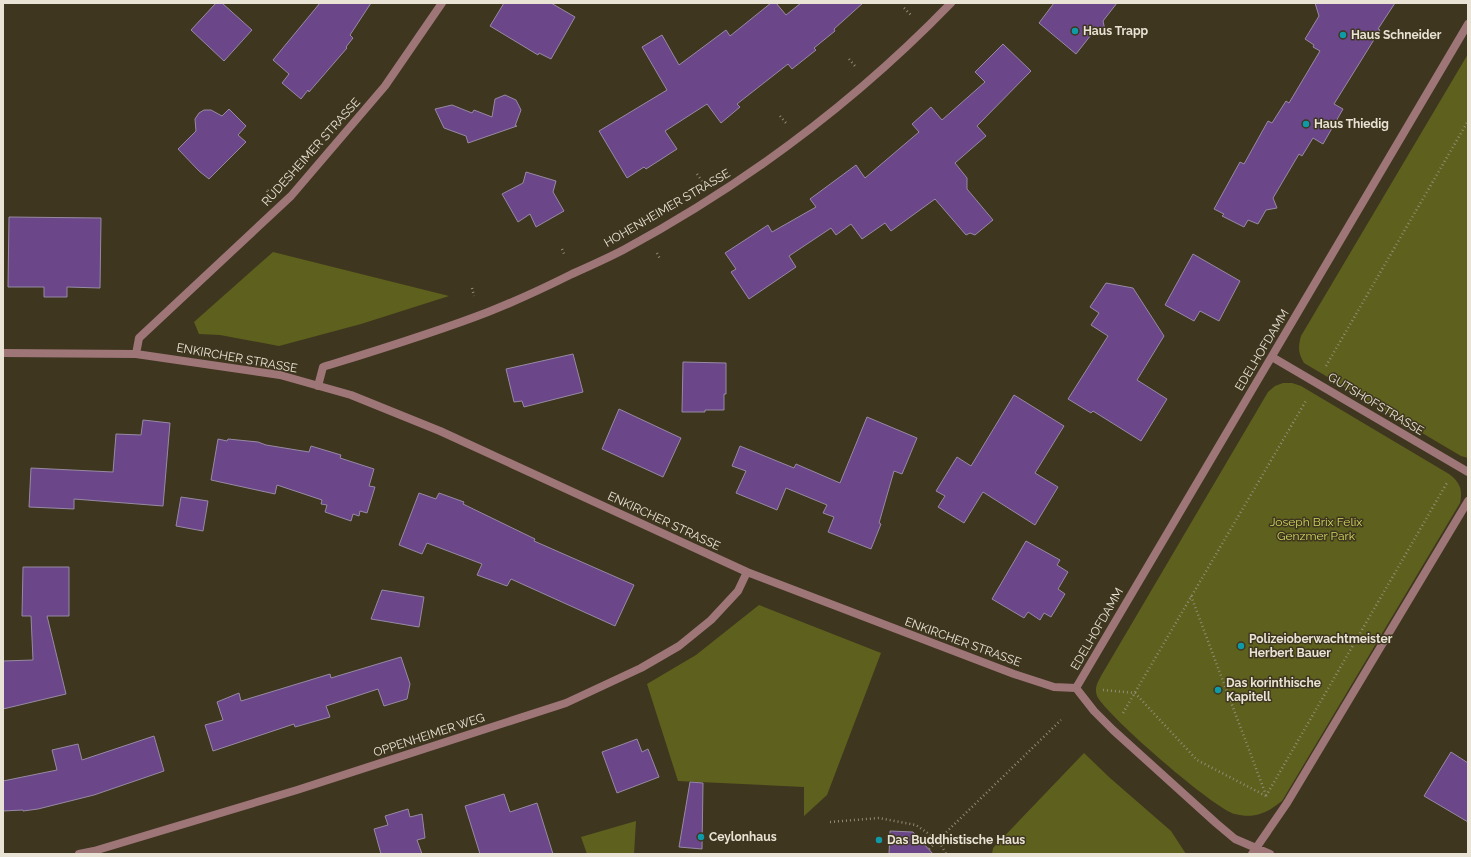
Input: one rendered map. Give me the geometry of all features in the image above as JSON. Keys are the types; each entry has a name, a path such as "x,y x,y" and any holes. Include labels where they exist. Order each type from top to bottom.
{"street":[{"name":"RÜDESHEIMER STRASSE","path":"136,354 140,338 291,196 385,86 442,3"},
{"name":"HOHENHEIMER STRASSE","path":"318,386 323,367 465,320 533,293 624,250 690,212 744,177 827,115 880,71 951,3"},
{"name":"EDELHOFDAMM","path":"1076,688 1468,24"},
{"name":"ENKIRCHER STRASSE","path":"3,353 136,354 280,375 351,395 440,431 747,572 1014,674 1054,687 1076,688"},
{"name":"GUTSHOFSTRASSE","path":"1272,357 1468,472"},
{"path":"1254,851 1287,803 1468,501"},
{"name":"OPPENHEIMER WEG","path":"79,854 94,851 297,790 566,703 641,668 679,646 711,620 738,591 747,572"},
{"path":"1076,688 1103,721 1148,764 1235,839 1254,851 1270,854"}],"path":[{"path":"904,8 912,16"},
{"path":"849,59 856,67"},
{"path":"780,116 786,123"},
{"path":"1326,367 1468,122"},
{"path":"697,174 702,181"},
{"path":"562,249 565,257"},
{"path":"657,253 660,258"},
{"path":"472,288 474,296"},
{"path":"1135,692 1307,399"},
{"path":"1266,796 1451,476"},
{"path":"1191,596 1266,796"},
{"path":"1096,689 1135,692 1197,760 1266,796"},
{"path":"928,849 939,841 1061,720"},
{"path":"830,822 879,818 916,825 939,841 946,854"}],"green space":[{"path":"1468,54 1468,458 1461,456 1304,363 1299,347 1301,336"},
{"path":"273,252 449,296 361,324 279,346 220,335 199,334 194,322"},
{"name":"Joseph Brix Felix Genzmer Park","path":"1283,383 1292,383 1301,386 1449,474 1456,480 1460,487 1461,498 1460,503 1282,801 1266,812 1248,816 1235,814 1224,809 1206,797 1162,761 1139,741 1105,706 1097,696 1096,688 1101,676 1268,392 1275,386"},
{"path":"759,605 881,653 827,795 804,816 804,787 678,781 647,684 696,655"},
{"path":"1084,753 1110,778 1171,831 1186,854 992,854 993,848"},
{"path":"636,821 634,854 587,854 581,837"}],"building":[{"path":"216,3 222,3 252,30 224,61 191,30"},
{"path":"320,3 371,3 350,35 353,38 346,47 347,48 309,92 308,90 301,99 282,83 289,74 273,60"},
{"path":"504,3 551,3 575,17 551,59 539,53 538,55 490,26"},
{"path":"771,3 776,3 786,15 801,3 863,3 834,29 835,31 814,48 816,50 792,69 788,64 737,104 740,107 721,123 707,104 665,131 677,149 646,169 644,167 627,178 599,131 667,90 642,47 662,35 679,65 726,30 730,36"},
{"name":"Haus Trapp","path":"1054,3 1117,3 1103,21 1106,35 1091,35 1076,54 1039,23"},
{"path":"1315,3 1395,3 1334,104 1343,109 1323,144 1313,138 1302,156 1299,154 1273,198 1277,208 1266,210 1258,224 1248,220 1244,227 1222,216 1224,214 1214,209 1240,162 1244,164 1268,121 1272,123 1286,101 1289,103 1320,51 1313,47 1314,45 1305,39 1319,16"},
{"path":"1003,44 1031,71 977,126 986,136 955,163 967,178 967,189 993,220 975,235 970,233 966,235 935,199 891,231 885,223 862,239 851,224 836,235 831,228 789,256 796,267 749,299 731,272 736,269 725,253 768,225 772,232 816,207 810,199 856,165 865,178 919,132 912,124 931,107 942,120 985,82 975,72"},
{"path":"505,95 516,100 521,110 515,126 517,126 468,143 466,136 444,128 435,109 452,105 472,113 474,110 492,117 495,99"},
{"path":"229,109 246,126 238,135 246,142 209,179 199,171 178,149 196,131 195,119 199,113 204,110 211,110 222,116"},
{"path":"526,172 556,181 553,192 564,211 536,227 530,214 518,222 502,194 523,183"},
{"path":"9,217 101,218 100,288 67,287 67,297 44,297 44,287 8,287"},
{"path":"1193,254 1240,281 1219,321 1200,311 1194,321 1165,305"},
{"path":"1106,283 1133,288 1164,336 1137,380 1167,399 1141,441 1093,411 1091,413 1068,399 1108,336 1091,325 1099,313 1090,307"},
{"path":"573,354 583,392 524,407 522,401 514,402 506,369"},
{"path":"683,362 726,363 726,394 724,394 724,410 682,412"},
{"path":"1014,395 1064,426 1035,473 1058,487 1035,525 983,492 964,523 938,507 945,496 936,491 957,457 971,466"},
{"path":"619,409 681,438 663,477 602,449"},
{"path":"867,417 917,438 902,474 894,471 879,523 881,524 871,549 828,532 834,517 823,513 827,505 786,488 777,510 736,493 746,471 732,466 740,446 794,468 796,464 840,483"},
{"path":"143,420 170,423 163,506 74,499 74,509 29,507 31,468 113,472 116,434 141,435"},
{"path":"218,439 227,441 228,439 258,442 266,445 309,452 311,446 341,455 340,458 374,469 369,486 375,487 367,513 360,511 359,516 353,514 351,521 325,512 327,505 321,504 322,500 277,485 275,494 211,480"},
{"path":"419,493 436,499 439,493 464,502 463,504 535,539 534,541 634,585 615,626 511,579 507,586 477,575 482,564 427,543 422,554 399,545"},
{"path":"181,497 208,501 203,531 176,526"},
{"path":"1026,541 1060,560 1057,565 1068,572 1058,589 1065,594 1051,617 1044,613 1040,620 1028,612 1024,618 992,599"},
{"path":"23,567 69,567 69,616 47,616 66,694 3,709 3,661 33,660 31,616 22,616"},
{"path":"382,590 424,597 419,627 371,619"},
{"path":"401,657 410,684 407,699 384,706 378,689 326,706 330,717 295,727 294,724 213,751 205,725 223,720 217,702 239,693 241,701 330,674 331,678"},
{"path":"154,736 164,771 94,795 38,809 3,811 3,781 57,770 52,750 78,744 82,760"},
{"path":"637,739 642,752 648,749 659,777 617,793 602,752"},
{"path":"1451,752 1468,763 1468,822 1424,796"},
{"path":"690,782 703,783 702,849 679,847"},
{"path":"504,794 510,812 537,803 553,854 480,854 465,806"},
{"path":"408,809 410,817 422,814 425,838 417,840 422,854 381,854 374,829 388,825 385,816"},
{"path":"890,831 913,832 933,854 889,854"}],"place":[{"name":"Haus Trapp","path":"1075,31"},
{"name":"Haus Schneider","path":"1343,35"},
{"name":"Haus Thiedig","path":"1306,124"},
{"name":"Polizeioberwachtmeister Herbert Bauer","path":"1241,646"},
{"name":"Das korinthische Kapitell","path":"1218,690"},
{"name":"Ceylonhaus","path":"701,837"},
{"name":"Das Buddhistische Haus","path":"879,840"}]}
